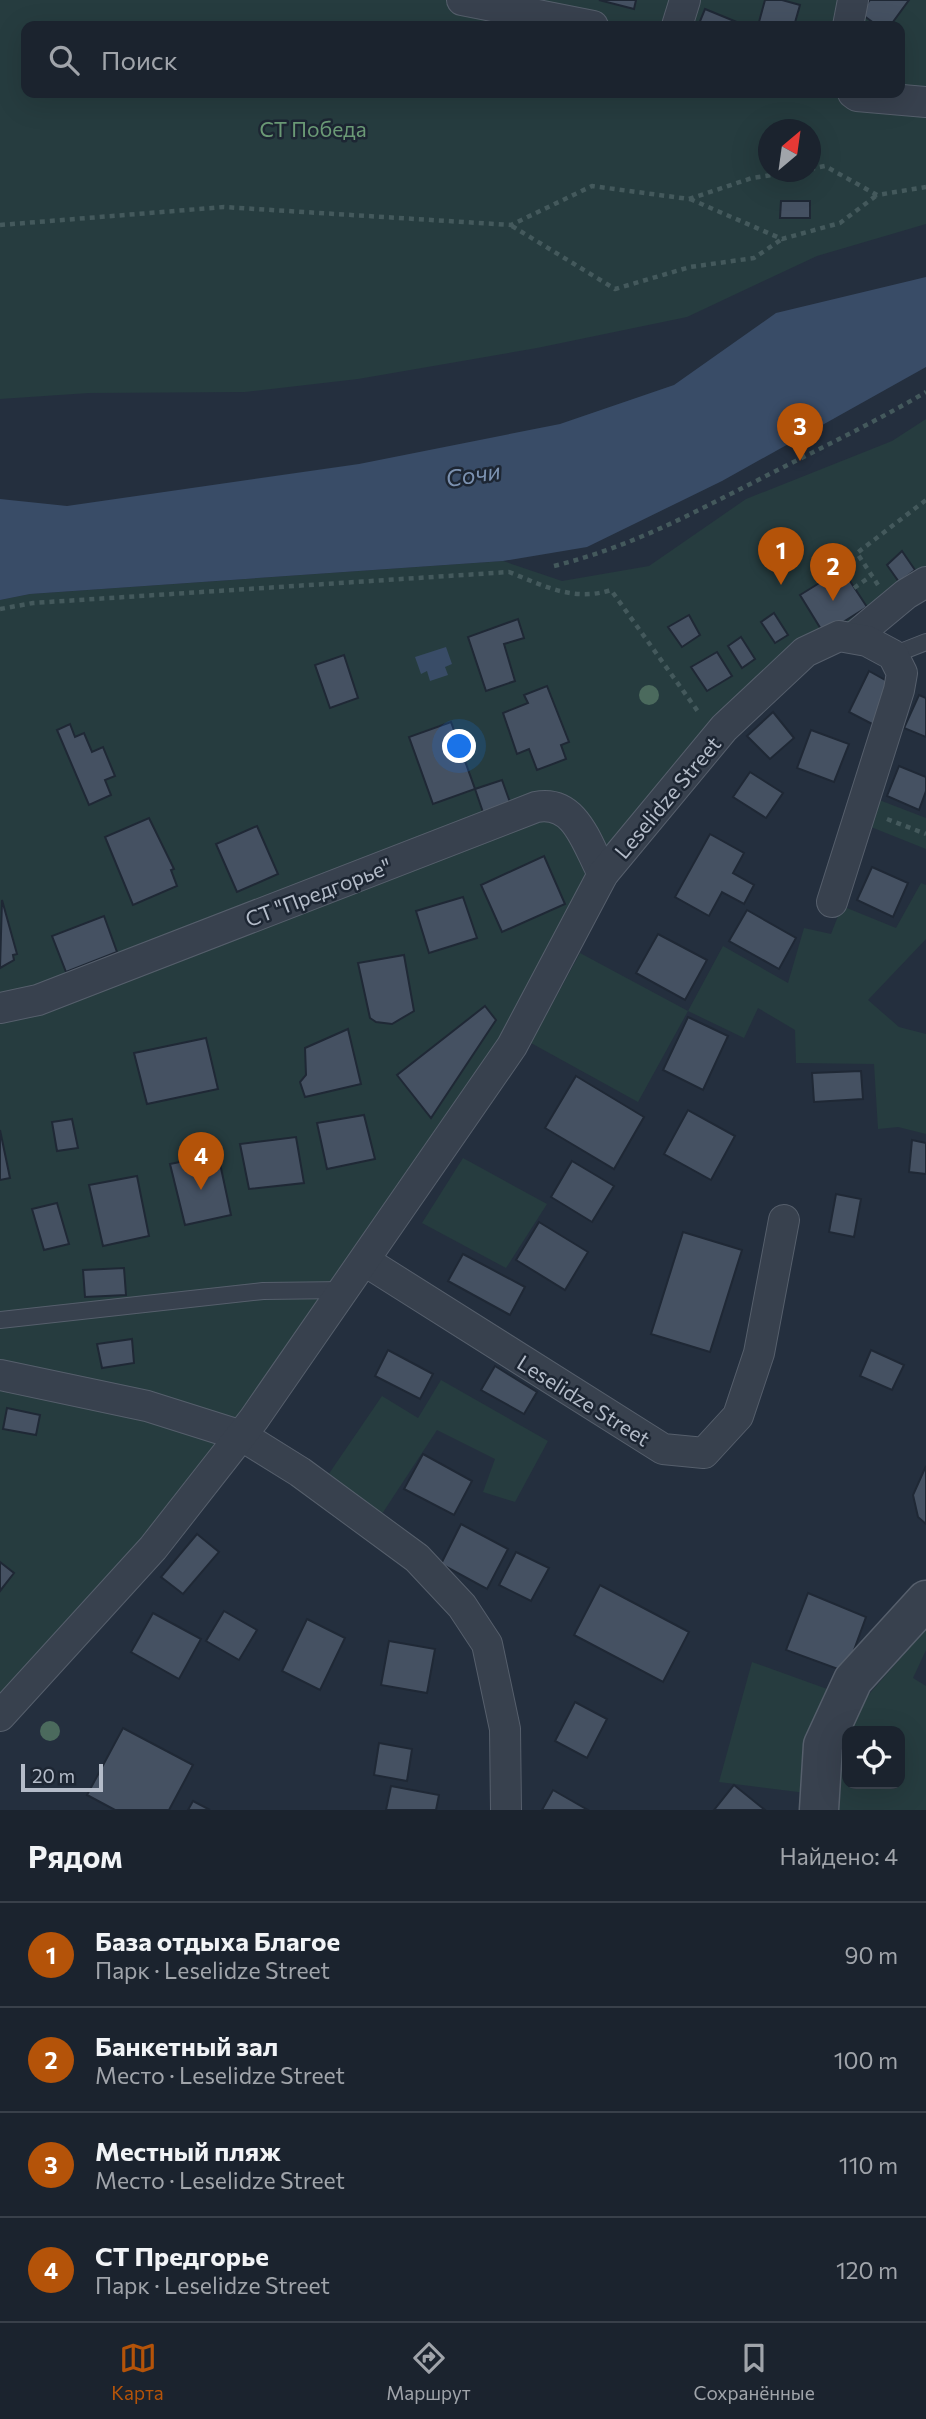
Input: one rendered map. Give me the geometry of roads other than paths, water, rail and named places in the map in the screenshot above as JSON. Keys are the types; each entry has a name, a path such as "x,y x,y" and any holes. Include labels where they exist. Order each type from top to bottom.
{"street":[{"path":"462,0 568,21"},
{"path":"679,21 685,0"},
{"path":"849,21 853,0"},
{"path":"880,98 926,102"},
{"path":"853,638 892,605 926,582"},
{"name":"Leselidze Street","path":"0,1716 153,1548 242,1436 513,1045 603,874 716,738 805,652 839,636 853,638"},
{"path":"853,638 867,641 926,672"},
{"path":"832,902 899,690 902,673 893,655"},
{"name":"СТ \"Предгорье\"","path":"0,1007 50,995 548,804 561,807 571,814 603,874"},
{"name":"Leselidze Street","path":"365,1261 663,1449 704,1453 738,1416 759,1353 784,1220"},
{"path":"0,1375 147,1406 242,1436 300,1472 418,1558 462,1606 487,1644 505,1729 506,1810"},
{"path":"819,1810 822,1745 853,1680 926,1600"}],"lane":[{"path":"893,655 926,642"},
{"path":"0,1320 263,1291 344,1290"}],"water":[{"name":"Сочи","path":"926,277 926,367 722,481 587,547 503,561 30,594 0,600 0,499 67,506 359,464 560,424 674,385 776,313"},
{"path":"446,647 452,664 445,667 448,675 430,681 427,671 421,674 415,657"}],"place":[{"name":"Местный пляж","path":"800,461"},
{"name":"База отдыха Благое","path":"781,585"},
{"name":"Банкетный зал","path":"833,601"},
{"name":"СТ Предгорье","path":"201,1190"}],"park label":[{"name":"СТ Победа","path":"313,128"}]}
